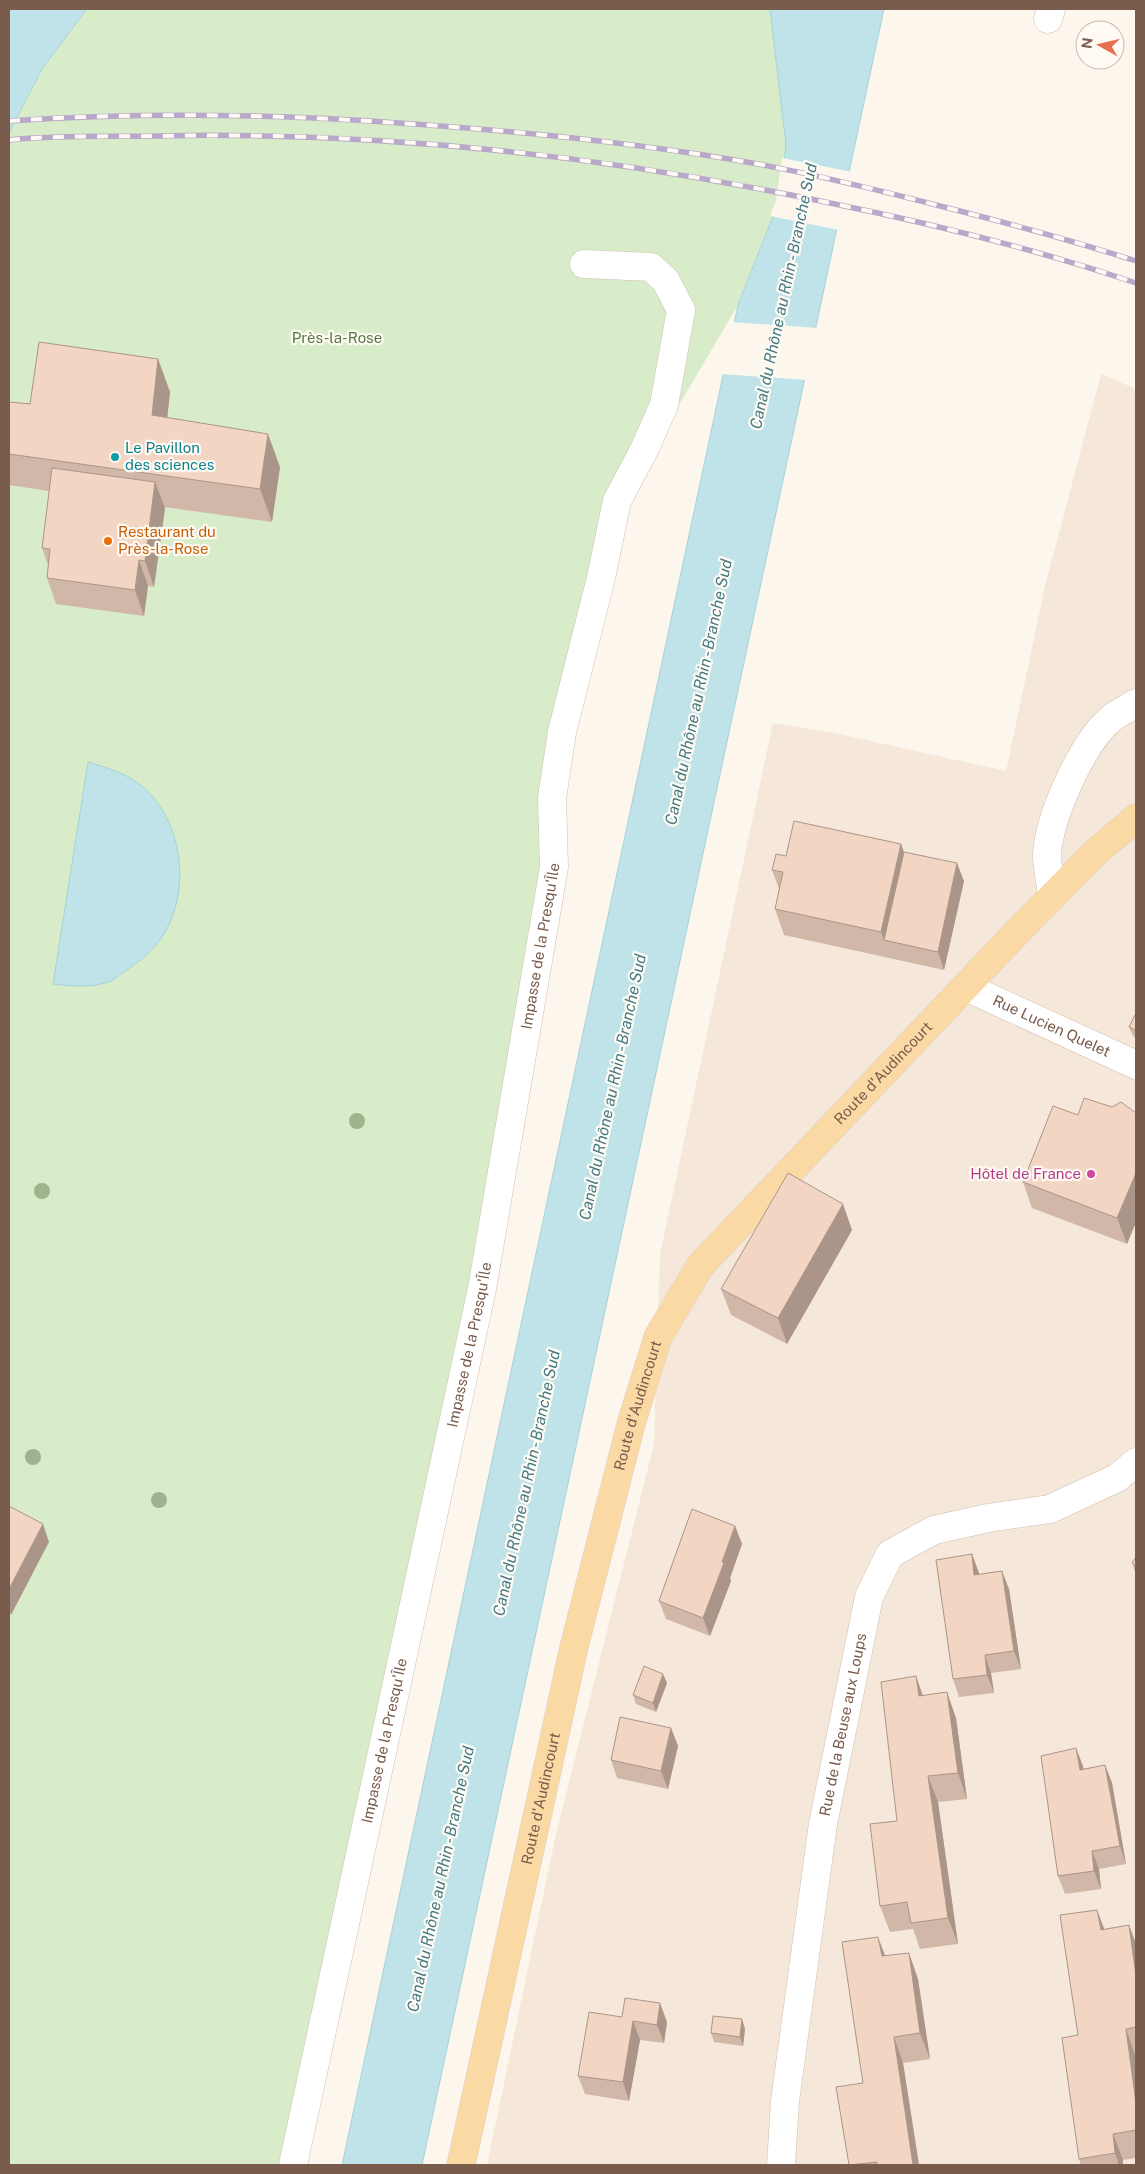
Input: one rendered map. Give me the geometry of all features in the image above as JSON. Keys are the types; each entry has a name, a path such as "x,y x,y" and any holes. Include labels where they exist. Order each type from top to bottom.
{"main road":[{"name":"Route d'Audincourt","path":"461,2165 574,1648 631,1424 658,1337 700,1266 1052,897 1096,852 1136,818"}],"street":[{"name":"Impasse de la Presqu'Île","path":"293,2165 482,1289 554,867 552,798 562,732 600,578 611,520 617,501 645,448 664,405 681,310 666,281 651,267 584,264"},
{"path":"1052,897 1048,854 1054,821 1068,783 1088,746 1112,718 1136,704"},
{"name":"Rue Lucien Quelet","path":"966,988 1136,1065"},
{"name":"Rue de la Beuse aux Loups","path":"781,2165 785,2101 824,1824 869,1597 890,1554 934,1530 988,1518 1050,1510 1117,1478 1136,1462"}],"shaded area":[{"path":"1101,374 1136,389 1136,2165 487,2165 556,1834 654,1444 660,1254 773,723 830,732 1006,771 1045,586"}],"green space":[{"name":"Près-la-Rose","path":"87,9 770,9 786,145 779,201 738,305 611,520 554,867 293,2165 9,2165 9,133 42,69"}],"water":[{"path":"9,9 87,9 42,69 9,133"},
{"name":"Canal du Rhône au Rhin - Branche Sud","path":"770,9 884,9 422,2165 342,2165 738,305 779,201 786,145"},
{"path":"88,762 131,778 143,787 157,802 168,820 175,840 179,861 180,883 170,924 156,945 141,960 114,979 102,984 74,986 53,984"}],"pier":[{"path":"782,158 852,172 839,230 770,216 776,200"},
{"path":"732,322 818,328 807,380 721,374"}],"building":[{"path":"39,342 158,359 152,415 268,434 260,489 9,454 9,402 30,404"},
{"name":"Restaurant du Près-la-Rose","path":"52,468 155,482 145,561 139,560 135,590 47,578 50,549 42,548"},
{"path":"794,821 901,844 881,932 775,909 783,872 772,870 776,854 786,856"},
{"path":"904,852 957,863 938,952 884,940"},
{"path":"1136,1013 1136,1030 1129,1027"},
{"name":"Hôtel de France","path":"1084,1098 1112,1107 1121,1102 1136,1113 1136,1173 1117,1218 1023,1182 1053,1106 1078,1115"},
{"path":"788,1173 843,1204 778,1318 721,1289"},
{"path":"9,1506 43,1524 9,1589"},
{"path":"692,1509 735,1526 722,1562 724,1563 703,1618 659,1601"},
{"path":"972,1554 974,1575 1002,1571 1014,1651 985,1655 987,1675 953,1679 936,1560"},
{"path":"1136,1557 1136,1566 1132,1563"},
{"path":"644,1666 663,1674 653,1703 633,1695"},
{"path":"916,1676 919,1696 947,1692 958,1773 928,1776 948,1918 911,1923 907,1902 880,1906 870,1824 897,1821 881,1682"},
{"path":"620,1717 671,1728 661,1771 611,1760"},
{"path":"1076,1748 1080,1770 1105,1765 1120,1846 1092,1851 1094,1871 1058,1876 1041,1756"},
{"path":"1097,1910 1101,1930 1129,1925 1136,1976 1136,2027 1126,2029 1136,2103 1136,2130 1113,2134 1115,2153 1079,2159 1062,2038 1078,2035 1060,1915"},
{"path":"878,1937 882,1956 909,1953 920,2033 894,2037 913,2165 877,2165 877,2162 849,2165 836,2087 863,2083 842,1942"},
{"path":"625,1998 660,2003 657,2025 633,2021 623,2082 578,2076 589,2012 622,2017"},
{"path":"713,2016 742,2019 740,2037 711,2033"}],"railway":[{"path":"9,121 106,116 253,116 399,123 624,144 758,164 830,179 1019,227 1136,261"},
{"path":"9,140 84,136 326,138 493,150 577,160 743,186 904,219 1021,248 1136,283"}],"place":[{"name":"Le Pavillon des sciences","path":"115,457"},
{"name":"Restaurant du Près-la-Rose","path":"108,541"},
{"name":"Hôtel de France","path":"1091,1174"}]}
